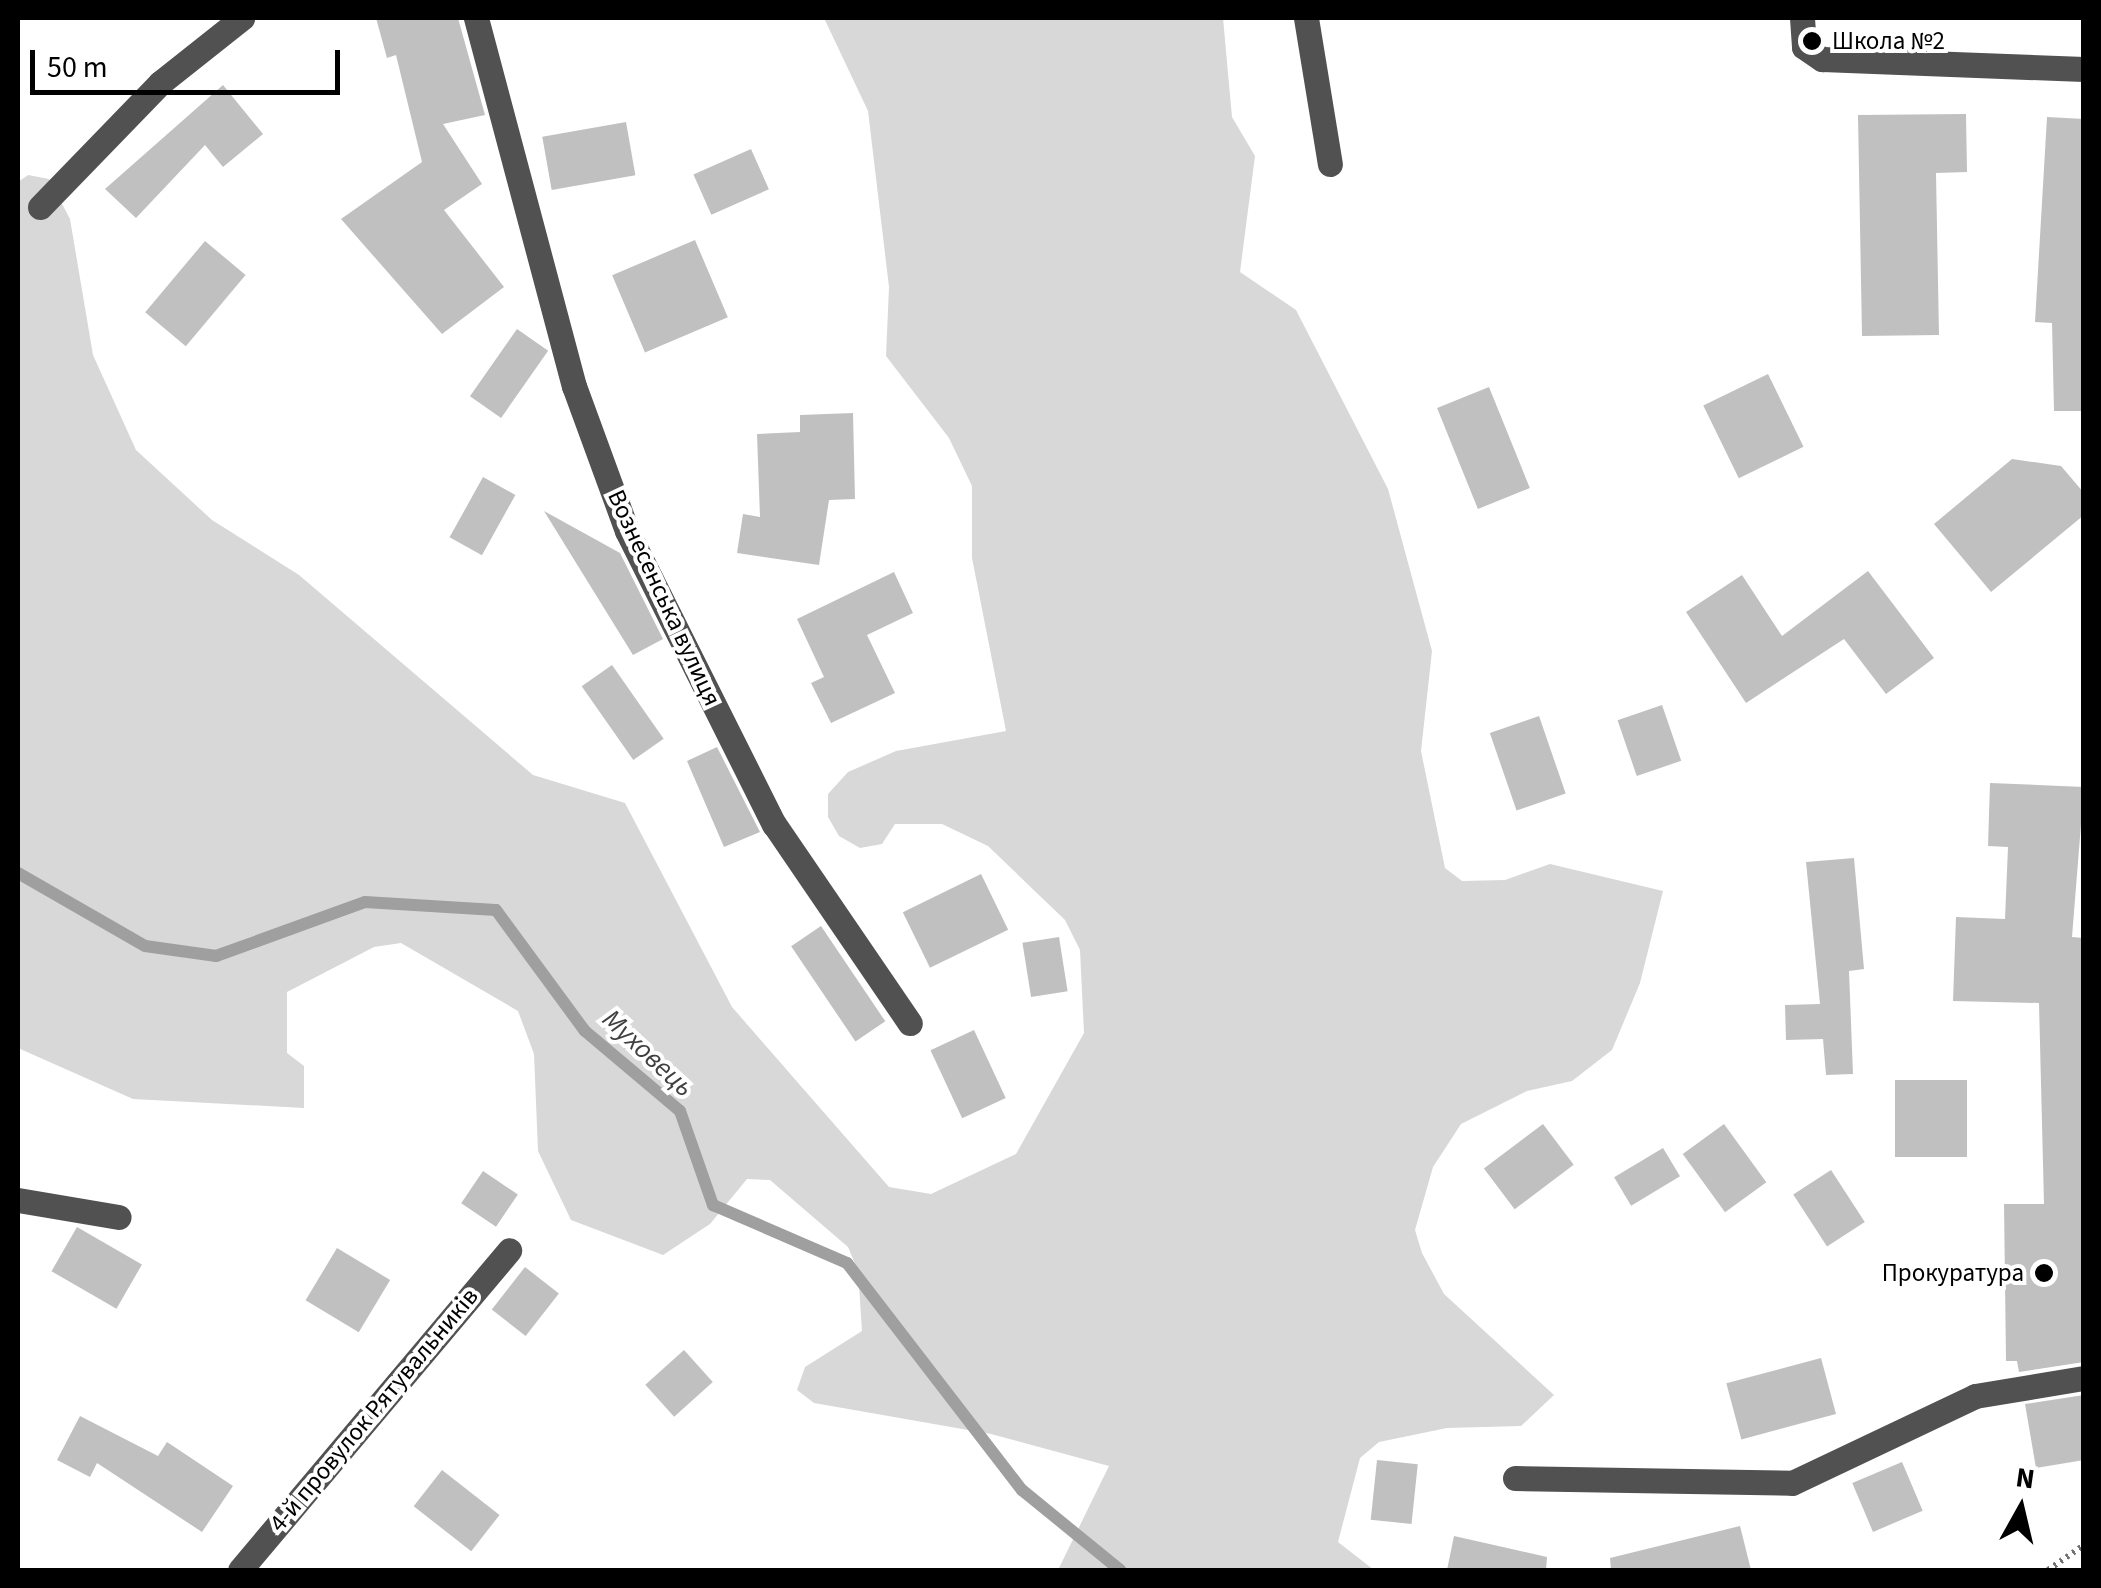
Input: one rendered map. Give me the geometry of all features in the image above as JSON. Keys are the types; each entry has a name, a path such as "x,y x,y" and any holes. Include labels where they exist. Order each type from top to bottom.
{"street":[{"path":"40,207 160,83 242,18"},
{"name":"Вознесенська вулиця","path":"476,18 574,386 626,530 774,824 910,1023"},
{"path":"1306,18 1330,164"},
{"path":"1802,18 1804,47 1822,58 2084,70"},
{"path":"18,1200 119,1217"},
{"name":"4-й провулок Рятувальників","path":"240,1570 509,1250"},
{"path":"1515,1478 1792,1483 1975,1396 2084,1378"}],"path":[{"path":"2048,1570 2084,1545"}],"shaded area":[{"path":"824,18 1223,18 1232,117 1255,156 1240,272 1296,310 1388,489 1432,651 1421,751 1445,868 1462,881 1505,880 1550,864 1663,891 1640,983 1612,1050 1572,1081 1527,1091 1461,1124 1433,1167 1415,1230 1422,1253 1444,1294 1554,1395 1521,1426 1447,1428 1379,1442 1360,1458 1338,1542 1374,1570 1058,1570 1109,1466 991,1434 814,1403 797,1390 805,1367 862,1331 858,1271 848,1247 770,1180 747,1179 710,1224 663,1255 571,1220 538,1151 534,1054 518,1011 401,943 374,947 287,992 287,1053 304,1066 304,1108 133,1099 18,1048 18,182 28,175 49,179 70,219 93,355 136,450 212,520 299,575 533,775 625,803 732,1007 889,1187 931,1194 1016,1154 1084,1033 1080,950 1065,920 988,846 942,824 895,824 882,844 860,848 839,836 828,817 828,794 848,772 896,751 1006,731 972,558 972,486 949,438 886,356 889,287 868,111"}],"building":[{"path":"376,18 458,18 485,115 443,124 482,184 444,210 504,287 442,334 341,219 422,162 396,55 387,58"},
{"path":"223,85 263,134 223,167 205,145 136,218 105,189"},
{"path":"1966,114 1967,172 1936,173 1939,335 1862,336 1858,115"},
{"path":"2047,117 2084,119 2084,411 2054,411 2052,323 2035,322"},
{"path":"626,122 635,175 552,190 542,137"},
{"path":"751,149 769,189 711,215 693,175"},
{"path":"695,240 728,317 645,352 612,275"},
{"path":"205,241 246,275 186,346 145,312"},
{"path":"517,329 548,351 501,418 470,396"},
{"path":"1768,374 1804,447 1739,478 1703,406"},
{"path":"1489,387 1530,488 1478,509 1437,408"},
{"path":"853,413 855,499 829,500 819,565 737,553 743,514 760,517 757,434 800,432 800,415"},
{"path":"2012,459 2061,466 2084,493 2084,515 1991,592 1934,524"},
{"path":"483,477 515,495 482,555 450,537"},
{"path":"544,511 620,553 663,639 633,655"},
{"path":"1868,571 1934,658 1886,694 1844,639 1746,703 1686,612 1742,575 1782,636"},
{"path":"894,572 913,613 867,635 895,693 831,723 811,683 824,677 797,619"},
{"path":"612,665 664,739 633,760 582,686"},
{"path":"1662,705 1681,761 1637,776 1618,720"},
{"path":"1539,716 1566,794 1517,810 1490,733"},
{"path":"717,747 760,832 724,847 687,761"},
{"path":"1990,783 2084,787 2072,937 2084,938 2084,1362 2019,1372 2017,1361 2006,1361 2004,1204 2044,1204 2039,1003 1953,1001 1956,917 2005,919 2008,847 1988,846"},
{"path":"1854,858 1864,969 1849,971 1853,1074 1826,1075 1823,1039 1786,1040 1785,1005 1820,1004 1806,862"},
{"path":"981,874 1008,930 930,968 903,912"},
{"path":"821,926 885,1021 855,1041 791,946"},
{"path":"1059,937 1068,991 1031,997 1022,943"},
{"path":"974,1030 1006,1098 962,1118 930,1050"},
{"path":"1895,1080 1967,1080 1967,1157 1895,1157"},
{"path":"1543,1124 1574,1165 1515,1209 1484,1169"},
{"path":"1724,1124 1766,1182 1725,1212 1683,1154"},
{"path":"1663,1148 1680,1176 1631,1206 1614,1177"},
{"path":"1831,1170 1865,1222 1827,1247 1793,1195"},
{"path":"483,1171 518,1194 496,1227 461,1203"},
{"path":"77,1227 142,1264 116,1309 52,1271"},
{"path":"337,1248 390,1280 359,1332 306,1300"},
{"path":"525,1267 559,1293 526,1336 492,1310"},
{"path":"684,1350 713,1382 674,1417 645,1385"},
{"path":"1821,1358 1836,1414 1741,1439 1726,1383"},
{"path":"2084,1395 2084,1460 2036,1468 2025,1404"},
{"path":"80,1416 158,1456 167,1442 233,1486 202,1532 97,1463 90,1477 57,1460"},
{"path":"1377,1460 1418,1464 1412,1524 1371,1520"},
{"path":"1902,1462 1923,1511 1873,1532 1852,1483"},
{"path":"442,1470 500,1515 471,1551 414,1506"},
{"path":"1740,1526 1751,1570 1611,1570 1610,1558"},
{"path":"1454,1536 1547,1557 1546,1570 1447,1570"}],"waterway":[{"name":"Муховець","path":"18,873 145,946 216,956 365,902 496,910 585,1031 680,1111 713,1205 847,1263 1022,1490 1120,1570"}],"place":[{"name":"Школа №2","path":"1812,41"},
{"name":"Прокуратура","path":"2044,1273"}]}
